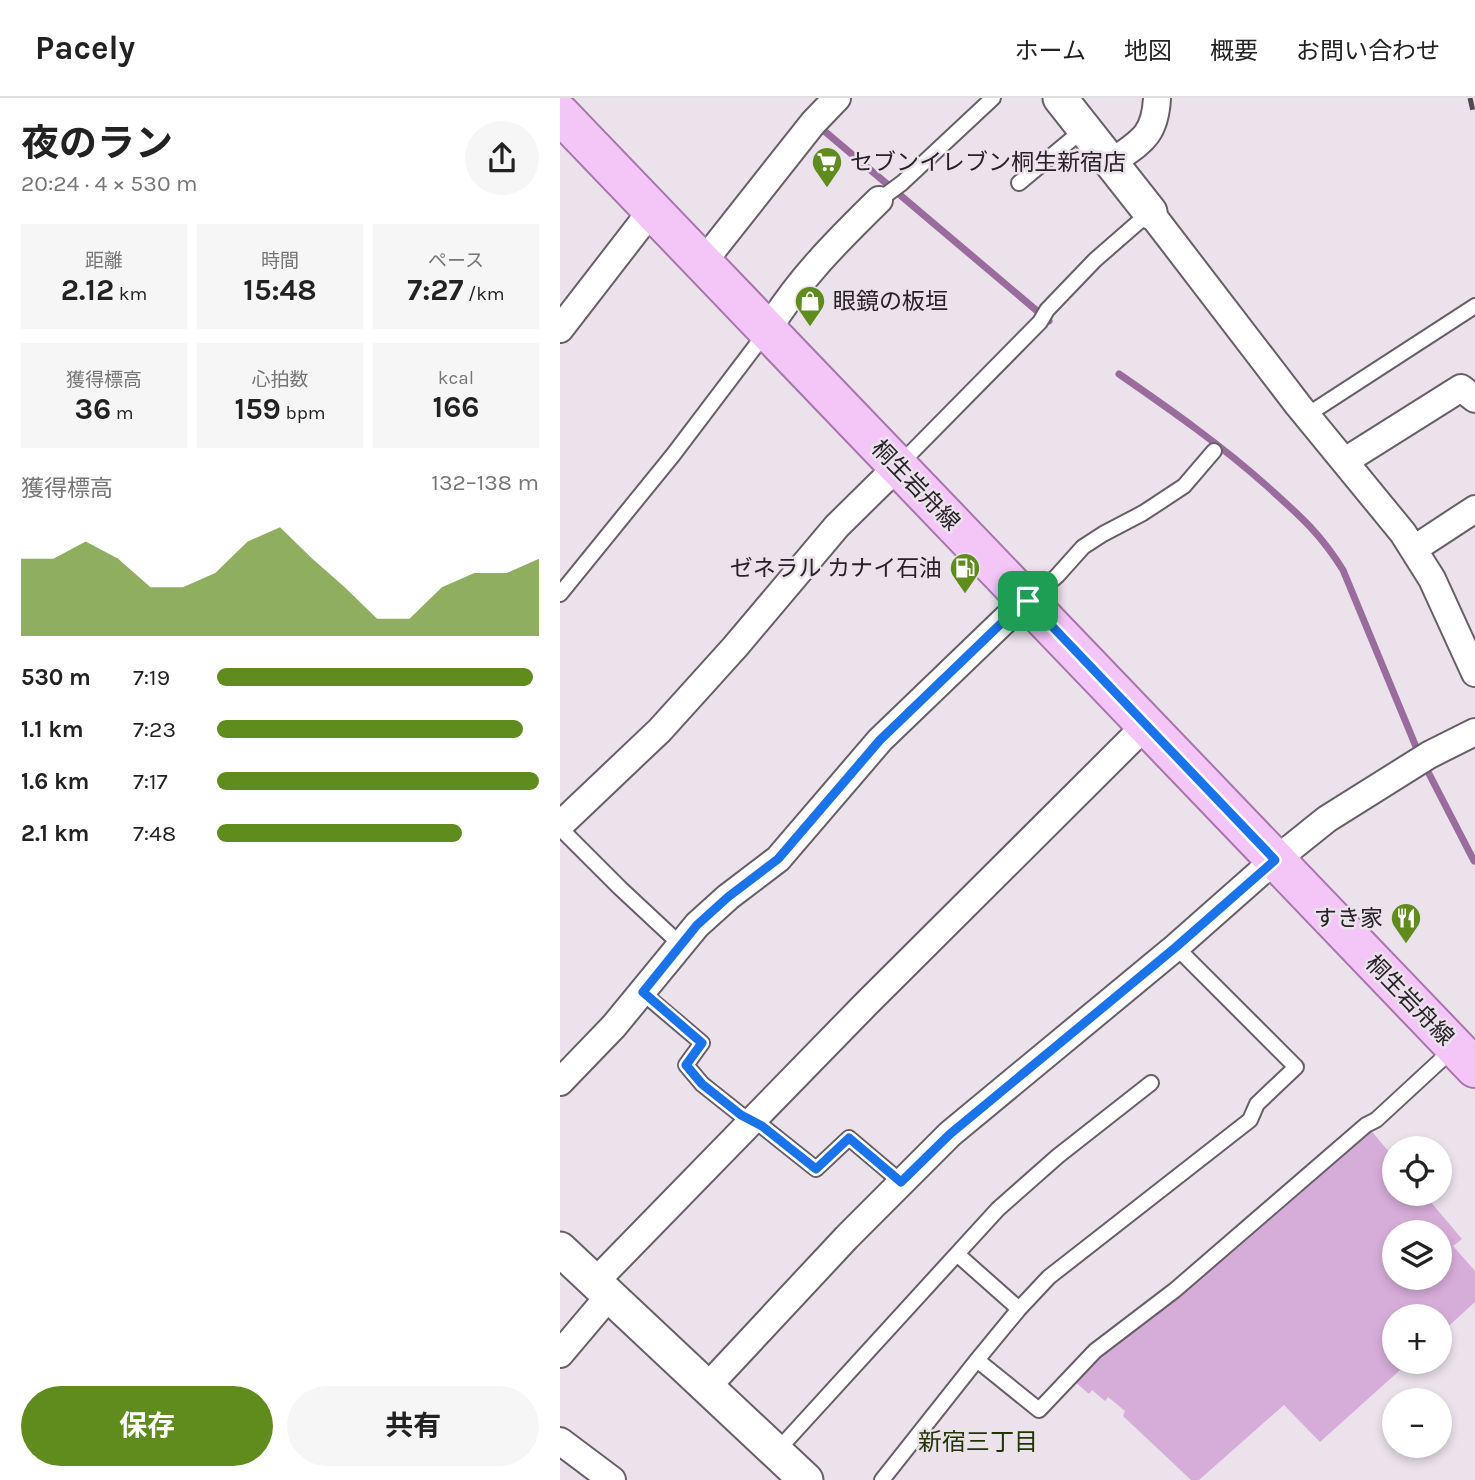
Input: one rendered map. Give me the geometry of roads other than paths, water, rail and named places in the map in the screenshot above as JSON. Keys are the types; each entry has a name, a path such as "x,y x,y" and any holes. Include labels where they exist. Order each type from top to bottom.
{"main road":[{"name":"桐生岩舟線","path":"560,114 704,261 1465,1058"}],"street":[{"path":"704,261 837,98"},
{"path":"1060,98 1414,549 1448,610 1475,673"},
{"path":"1111,163 1147,135 1153,127 1157,98"},
{"path":"768,330 780,310 823,257 888,193"},
{"path":"560,328 652,210"},
{"path":"1345,461 1461,388 1475,399"},
{"path":"560,826 660,730 735,647 837,526 898,466"},
{"path":"1414,549 1475,509"},
{"path":"560,1082 614,1026 697,925 728,897 778,859 880,740 1013,612 1028,601"},
{"path":"560,1354 602,1289 751,1121 1146,725"},
{"path":"707,1387 950,1134 1327,819 1429,755 1475,732"},
{"path":"560,1249 806,1480"},
{"path":"560,1441 612,1480"}],"lane":[{"path":"888,193 993,98"},
{"path":"1019,183 1084,129"},
{"path":"898,466 1114,242 1150,212"},
{"path":"1307,415 1475,306"},
{"path":"560,594 673,455 768,330"},
{"path":"1028,601 1057,576 1083,547 1184,486 1214,451"},
{"path":"560,826 620,888 680,944"},
{"path":"882,1480 1019,1309 1049,1278 1250,1120 1257,1104 1296,1067 1176,947"},
{"path":"643,992 702,1043 686,1065 702,1084 741,1115 816,1169 849,1138 901,1182"},
{"path":"977,1360 1039,1410 1095,1351 1185,1282 1366,1125 1376,1121 1465,1058"},
{"path":"775,1453 998,1209 1058,1156 1151,1083"},
{"path":"957,1254 1019,1309"}],"waterway":[{"path":"822,129 1049,321"},
{"path":"1119,374 1195,428 1250,472 1318,535 1343,570 1419,754"},
{"path":"1425,766 1474,861"}],"railway":[{"path":"1470,98 1475,120"}],"place":[{"name":"セブンイレブン桐生新宿店","path":"827,189"},
{"name":"眼鏡の板垣","path":"810,328"},
{"name":"ゼネラル カナイ石油","path":"965,595"},
{"name":"すき家","path":"1406,945"}],"district":[{"name":"新宿三丁目","path":"978,1442"}]}
